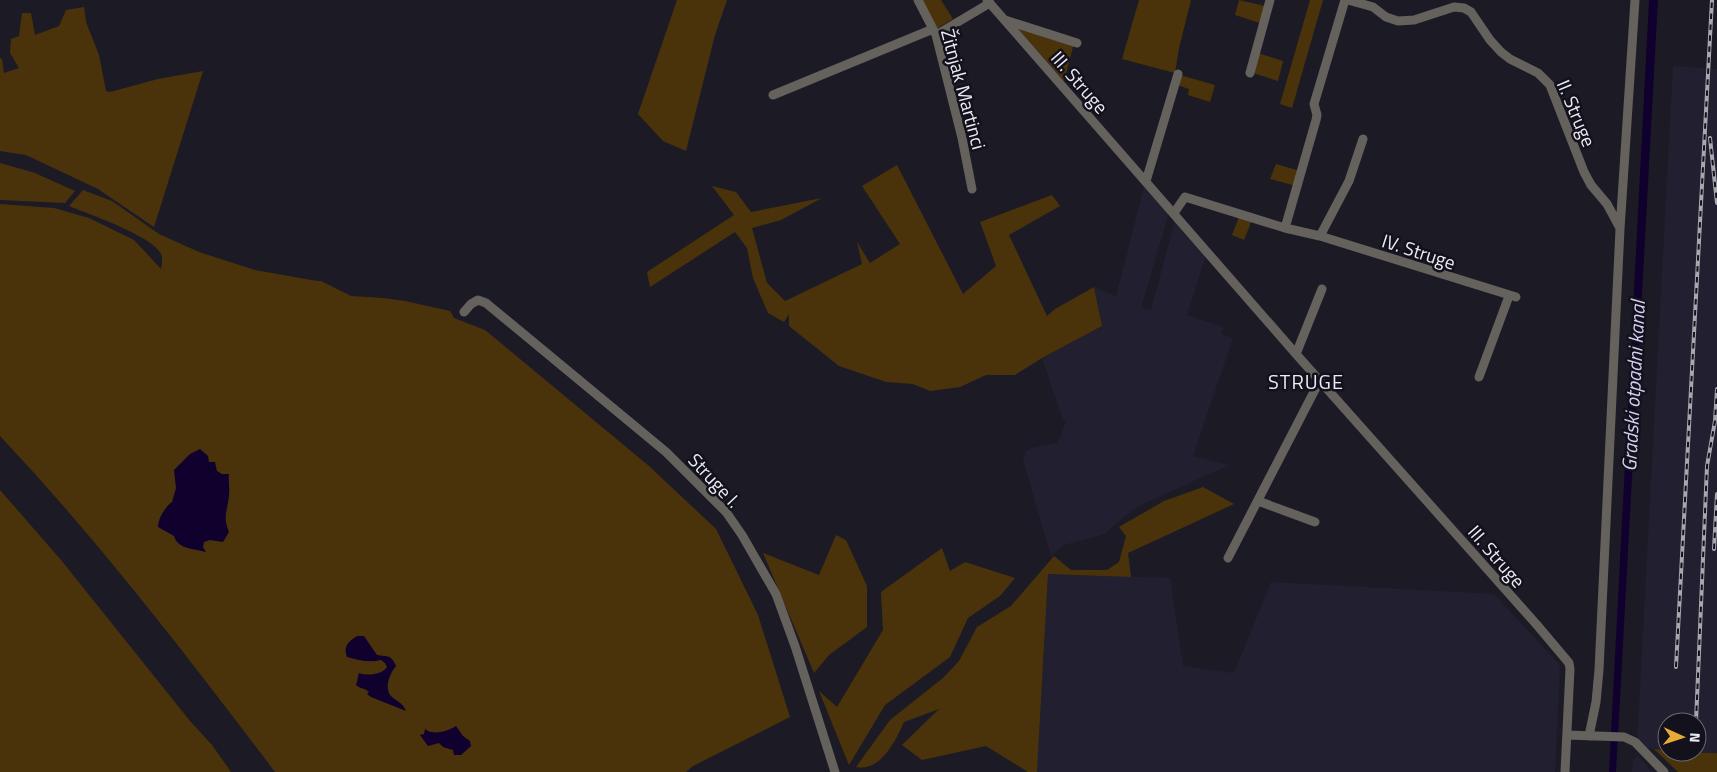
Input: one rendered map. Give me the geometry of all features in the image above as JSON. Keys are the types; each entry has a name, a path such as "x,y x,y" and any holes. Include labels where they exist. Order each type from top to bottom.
{"street":[{"name":"Žitnjak Martinci","path":"918,0 934,32 962,138 972,190"},
{"path":"1250,73 1270,0"},
{"name":"II. Struge","path":"1286,228 1317,115 1314,104 1346,0 1372,7 1393,20 1405,22 1465,4 1490,40 1501,52 1510,59 1538,73 1550,85 1584,172 1591,185 1607,204 1620,229"},
{"path":"1589,736 1596,702 1599,670 1620,229 1635,0"},
{"name":"III. Struge","path":"773,95 934,32 989,1 1296,354 1569,663 1565,772"},
{"path":"1004,20 1078,43"},
{"path":"1146,181 1178,74"},
{"path":"1320,236 1349,181 1363,139"},
{"path":"1607,204 1617,200 1622,195"},
{"name":"IV. Struge","path":"1174,213 1185,197 1286,228 1320,236 1512,297 1479,377"},
{"path":"1296,354 1322,289"},
{"name":"Struge I.","path":"464,312 478,300 486,303 666,452 726,512 747,543 776,594 795,646 835,772"},
{"path":"1228,558 1320,380"},
{"path":"1258,501 1315,522"},
{"path":"1567,735 1624,737 1635,742 1664,772"}],"shaded area":[{"path":"677,0 727,0 715,35 686,151 663,141 638,114"},
{"path":"921,0 941,0 953,19 936,29"},
{"path":"1139,0 1191,0 1175,73 1122,59"},
{"path":"1239,0 1265,6 1260,23 1235,15"},
{"path":"1310,0 1323,0 1292,108 1280,104"},
{"path":"84,7 86,22 99,55 106,91 110,92 158,79 203,71 154,227 98,189 26,155 0,151 0,58 2,59 4,73 19,68 10,53 11,39 19,36 22,13 31,13 35,35 59,26 66,10"},
{"path":"1020,26 1074,43 1064,81 1018,29"},
{"path":"1258,53 1283,61 1278,81 1253,73"},
{"path":"1673,66 1717,69 1717,753 1707,752 1707,712 1657,712 1657,749 1637,747"},
{"path":"1180,75 1215,85 1210,102 1188,95 1189,89 1177,85"},
{"path":"0,163 35,173 75,191 65,203 0,200"},
{"path":"1276,164 1300,171 1296,186 1270,179"},
{"path":"897,165 963,294 996,266 980,222 1052,195 1060,206 1009,235 1047,316 1055,309 1094,287 1102,326 1042,358 1015,375 986,375 960,387 930,391 913,384 886,382 839,366 789,326 789,314 784,322 768,313 753,278 747,248 735,232 650,287 647,272 734,215 712,186 736,192 751,212 822,198 781,220 752,228 767,283 785,301 862,264 857,242 870,263 900,244 862,186"},
{"path":"1144,187 1169,213 1141,307 1151,310 1175,220 1206,255 1187,315 1223,327 1221,334 1233,338 1193,456 1229,465 1141,505 1105,534 1064,545 1051,556 1023,460 1026,451 1032,448 1058,443 1066,422 1062,417 1042,358 1102,326 1094,287 1116,296"},
{"path":"83,190 112,201 159,234 199,252 255,270 321,281 351,296 405,301 450,311 454,318 485,330 649,466 716,529 758,615 790,717 693,766 686,772 275,772 108,558 0,436 0,204 54,208 89,218 134,240 161,269 161,254 156,247 146,240 119,226 69,206"},
{"path":"1239,217 1252,220 1244,240 1232,235"},
{"path":"1203,487 1234,504 1128,553 1131,577 1048,574 1037,772 1028,772 986,746 922,760 902,745 939,709 904,722 892,745 880,760 873,765 856,767 890,720 943,678 959,661 977,627 1011,606 1054,556 1071,570 1107,570 1119,562 1126,536 1119,527 1164,501"},
{"path":"0,490 61,560 190,721 212,745 231,772 0,772"},
{"path":"836,535 846,540 867,586 867,627 829,655 814,673 763,553 819,575"},
{"path":"942,548 950,571 965,562 1015,578 1000,596 968,618 950,657 885,705 849,765 819,691 837,707 883,630 881,592"},
{"path":"1048,574 1170,578 1183,666 1234,673 1271,582 1494,594 1560,665 1555,772 1037,772"},
{"path":"1707,753 1717,753 1717,772 1678,772 1668,762 1707,762"},
{"path":"1638,756 1652,772 1632,772 1633,760"}],"water":[{"name":"Gradski otpadni kanal","path":"1649,0 1658,0 1616,772 1609,772"},
{"path":"200,449 208,456 209,462 215,462 217,471 222,474 229,474 226,517 229,532 223,542 210,540 204,542 203,547 206,552 179,544 174,536 158,527 159,520 167,506 172,502 176,488 174,470 190,454"},
{"path":"357,636 364,636 377,655 389,657 396,666 390,677 388,690 389,694 402,704 406,711 371,697 367,694 369,692 356,685 359,673 374,674 382,672 387,667 381,660 368,661 347,657 347,645"},
{"path":"456,726 463,736 470,741 471,746 461,755 454,755 453,750 443,747 439,743 428,746 420,735 424,734 425,729 436,732 445,731"}],"railway":[{"path":"1676,667 1712,0"},
{"path":"1710,138 1717,203"},
{"path":"1696,712 1707,466 1715,421 1717,389"},
{"path":"1714,549 1717,494"}],"district":[{"name":"STRUGE","path":"1306,381"}]}
